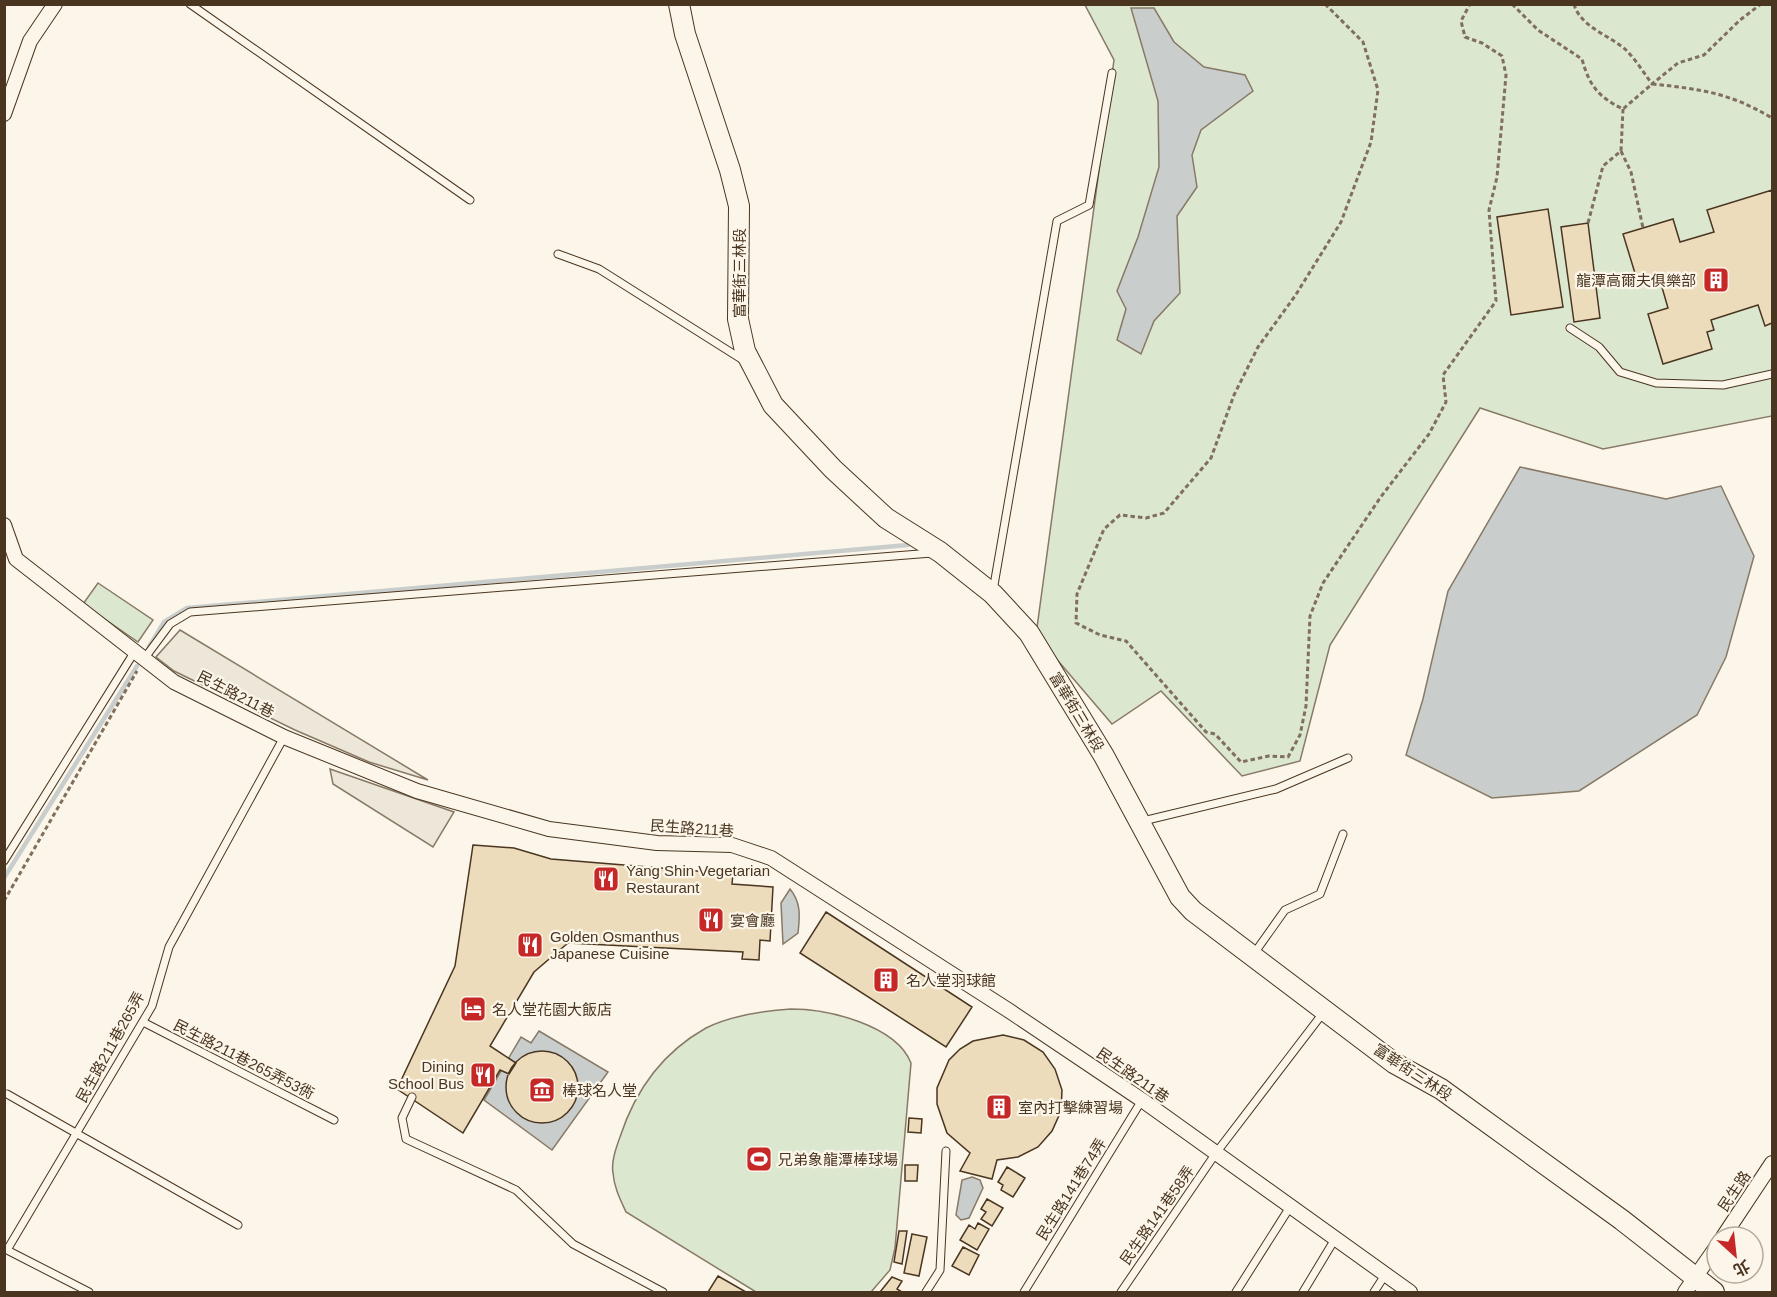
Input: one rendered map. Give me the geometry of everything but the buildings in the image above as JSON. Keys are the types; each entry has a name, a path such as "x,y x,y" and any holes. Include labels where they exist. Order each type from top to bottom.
{"street":[{"path":"4,114 30,41 55,4"},
{"name":"富華街三林段","path":"679,4 685,34 730,170 739,206 738,319 745,351 773,405 833,469 886,518 940,552 993,594 1029,633 1104,756 1138,823 1180,897 1194,911 1394,1062 1441,1089 1690,1285 1714,1293"},
{"path":"4,525 10,559"},
{"name":"民生路211巷","path":"10,559 174,681 284,737 417,791 549,829 657,843 732,845 771,858 1000,1005 1142,1100 1410,1293"},
{"name":"民生路","path":"1731,1225 1773,1163"},
{"path":"1690,1285 1705,1263"}],"lane":[{"path":"190,4 470,200"},
{"path":"993,594 1057,221 1089,205 1112,73"},
{"path":"558,254 599,269 753,366"},
{"path":"1570,328 1599,347 1620,372 1656,383 1724,385 1773,374"},
{"path":"4,861 140,655 170,624 190,612 940,552"},
{"name":"民生路211巷265弄","path":"89,1293 7,1250 152,1006 169,947 284,737"},
{"path":"1138,823 1276,789 1348,758"},
{"path":"1253,955 1285,910 1320,894 1343,834"},
{"name":"民生路141巷58弄","path":"1121,1293 1215,1154 1325,1010"},
{"name":"民生路211巷265弄53衖","path":"143,1022 333,1120"},
{"path":"8,1094 238,1225"},
{"path":"412,1097 402,1118 406,1139 516,1190 573,1244 663,1293"},
{"name":"民生路141巷74弄","path":"1024,1293 1142,1100"},
{"path":"926,1293 940,1270 946,1151"},
{"path":"1236,1293 1290,1207"},
{"path":"1303,1293 1335,1239"},
{"path":"1374,1293 1385,1275"}],"path":[{"path":"1325,4 1363,42 1378,90 1371,142 1341,222 1295,296 1258,347 1234,395 1211,458 1164,513 1146,518 1120,515 1104,529 1077,594 1076,622 1100,635 1126,641 1206,732 1215,734 1241,762 1269,756 1288,757 1292,750 1300,735 1306,706 1310,616 1323,583 1380,498 1429,434 1446,402 1443,375 1497,302 1489,210 1497,177 1506,75 1502,56 1465,37 1461,21 1470,4"},
{"path":"1512,4 1538,30 1582,58 1588,79 1605,100 1623,109"},
{"path":"1574,4 1576,11 1605,38 1625,49 1652,84 1705,90 1745,102 1773,118"},
{"path":"1643,228 1631,172 1621,151 1623,109 1678,63 1704,55 1740,20 1761,4"},
{"path":"1588,223 1603,166 1621,151"},
{"path":"4,901 140,655"}],"green space":[{"path":"1085,5 1772,5 1772,416 1603,449 1480,408 1330,645 1300,761 1242,776 1161,691 1112,724 1036,635 1114,60"},
{"path":"98,583 153,620 138,642 83,604"},
{"name":"兄弟象龍潭棒球場","path":"791,1009 841,1016 876,1029 903,1050 911,1063 895,1248 890,1270 871,1292 756,1292 626,1212 616,1188 613,1160 626,1120 642,1089 664,1061 706,1028 748,1014"}],"shaded area":[{"path":"1131,8 1154,8 1174,42 1204,67 1245,75 1253,91 1201,130 1192,155 1197,187 1177,216 1180,293 1154,321 1141,354 1117,340 1126,309 1117,291 1138,237 1159,167 1158,101"},
{"path":"1520,467 1666,499 1721,486 1754,556 1726,657 1697,715 1579,791 1492,798 1406,755 1423,699 1448,591"},
{"path":"180,630 428,780 369,762 295,730 174,671 156,657"},
{"path":"330,769 454,812 433,847 333,784"},
{"path":"790,889 799,909 798,933 783,944 781,903"},
{"path":"539,1031 608,1072 552,1150 484,1100 521,1037 531,1043"},
{"path":"972,1177 980,1180 983,1188 969,1218 961,1220 956,1215 962,1180"}],"waterway":[{"path":"149,647 164,622 187,608 908,545"},
{"path":"4,878 137,666"}],"place":[{"name":"龍潭高爾夫俱樂部","path":"1716,280"},
{"name":"Yang Shin Vegetarian Restaurant","path":"606,879"},
{"name":"宴會廳","path":"711,920"},
{"name":"Golden Osmanthus Japanese Cuisine","path":"530,945"},
{"name":"名人堂羽球館","path":"886,980"},
{"name":"名人堂花園大飯店","path":"473,1009"},
{"name":"Dining School Bus","path":"483,1075"},
{"name":"棒球名人堂","path":"542,1090"},
{"name":"室內打擊練習場","path":"999,1107"},
{"name":"兄弟象龍潭棒球場","path":"759,1159"}]}
